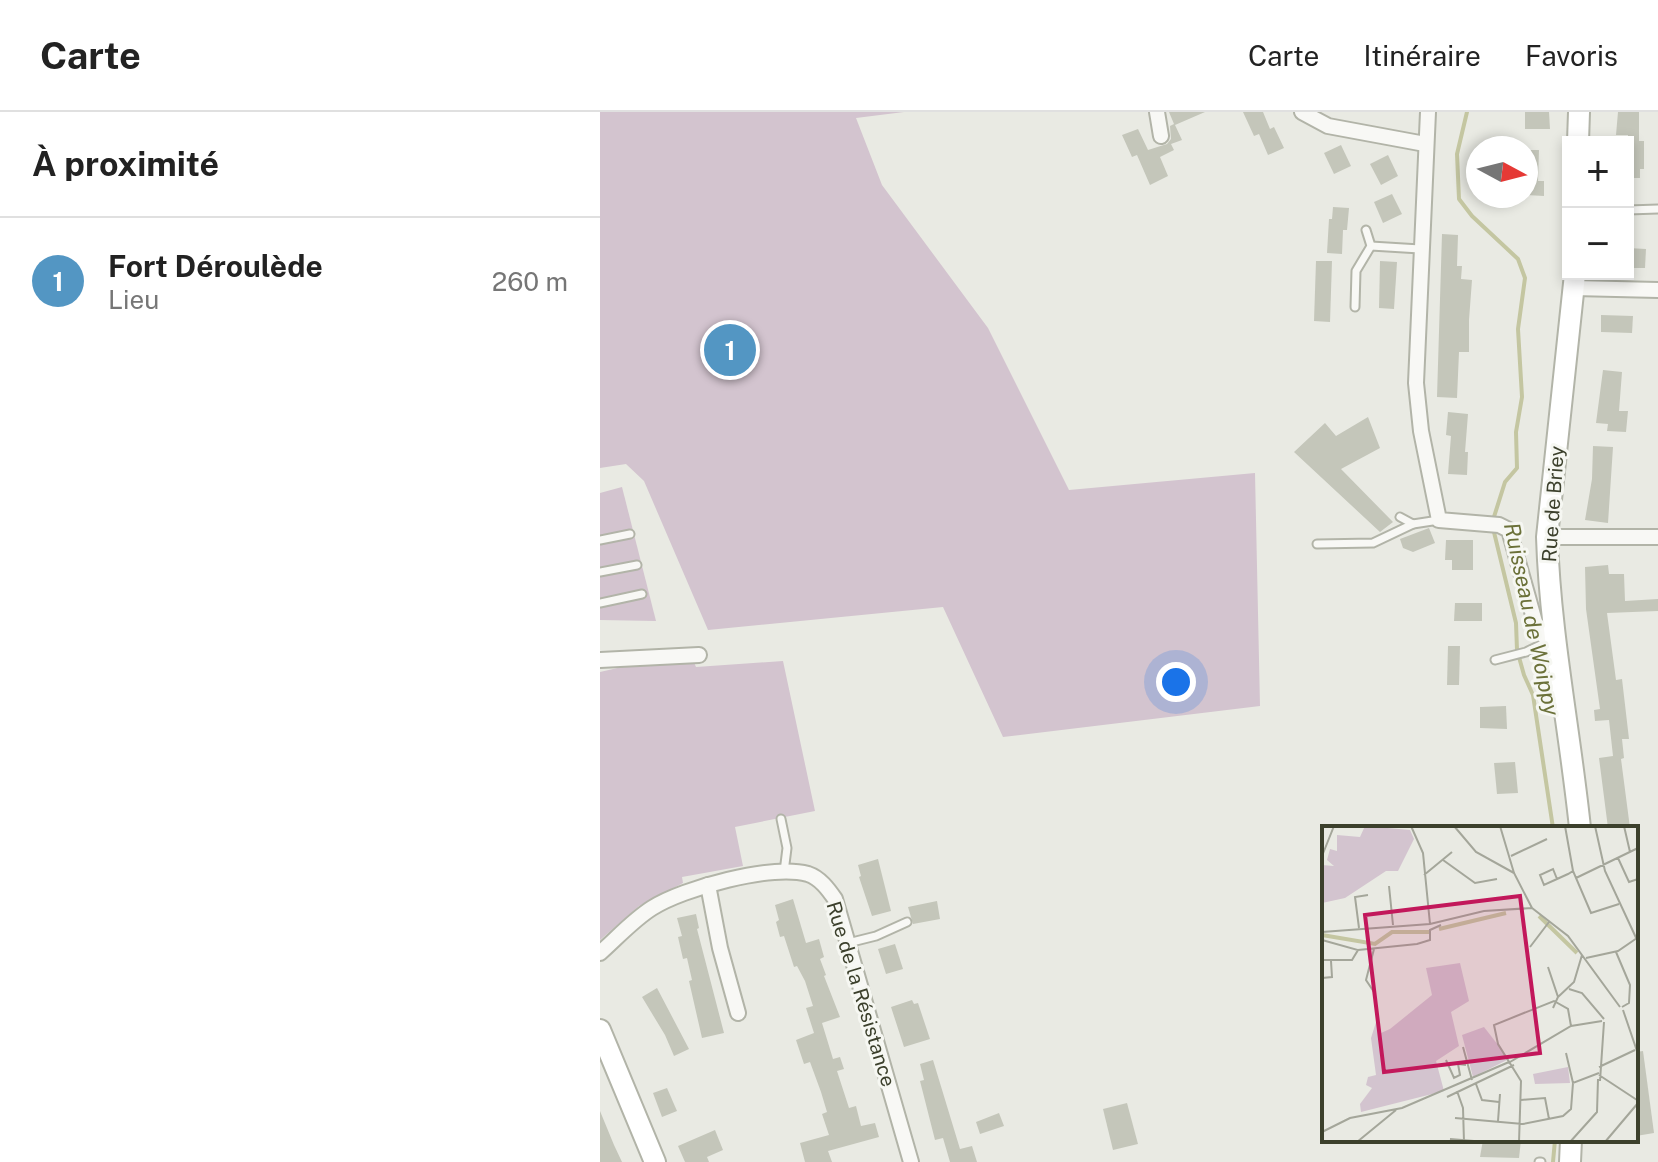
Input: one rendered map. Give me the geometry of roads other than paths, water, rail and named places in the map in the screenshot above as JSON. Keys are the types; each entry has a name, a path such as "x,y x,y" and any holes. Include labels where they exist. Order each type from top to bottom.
{"street":[{"path":"1157,112 1161,136"},
{"path":"1302,112 1328,126 1425,144"},
{"path":"1428,112 1416,383 1421,431 1439,520 1506,528 1511,534 1535,622 1553,645"},
{"path":"1578,136 1579,112"},
{"path":"1574,281 1658,290"},
{"name":"Rue de Briey","path":"1574,281 1547,537 1553,645 1580,826"},
{"path":"1547,537 1658,537"},
{"path":"600,660 699,655"},
{"name":"Rue de la Résistance","path":"600,953 650,909 708,885 784,872 809,874 823,883 835,899 911,1162"},
{"path":"708,885 720,948 738,1013"},
{"path":"600,1030 655,1162"},
{"path":"1570,1162 1571,1142"}],"lane":[{"path":"1634,210 1658,209"},
{"path":"1355,307 1356,271 1371,246 1366,230"},
{"path":"1371,246 1420,249"},
{"path":"1400,517 1413,524"},
{"path":"1317,544 1373,543 1413,524 1439,520"},
{"path":"600,540 630,534"},
{"path":"600,572 637,565"},
{"path":"600,603 642,594"},
{"path":"1495,660 1553,645"},
{"path":"781,819 787,848 784,872"},
{"path":"848,943 876,936 907,922"}],"waterway":[{"name":"Ruisseau de Woippy","path":"1467,112 1457,154 1459,199 1472,216 1518,259 1525,278 1518,329 1522,397 1516,432 1517,468 1505,482 1493,520"},
{"name":"Ruisseau de Woippy","path":"1493,528 1516,623 1517,650 1533,695 1553,826"},
{"name":"Ruisseau de Woippy","path":"1553,1162 1555,1142"}],"place":[{"name":"Fort Déroulède","path":"730,350"}]}
